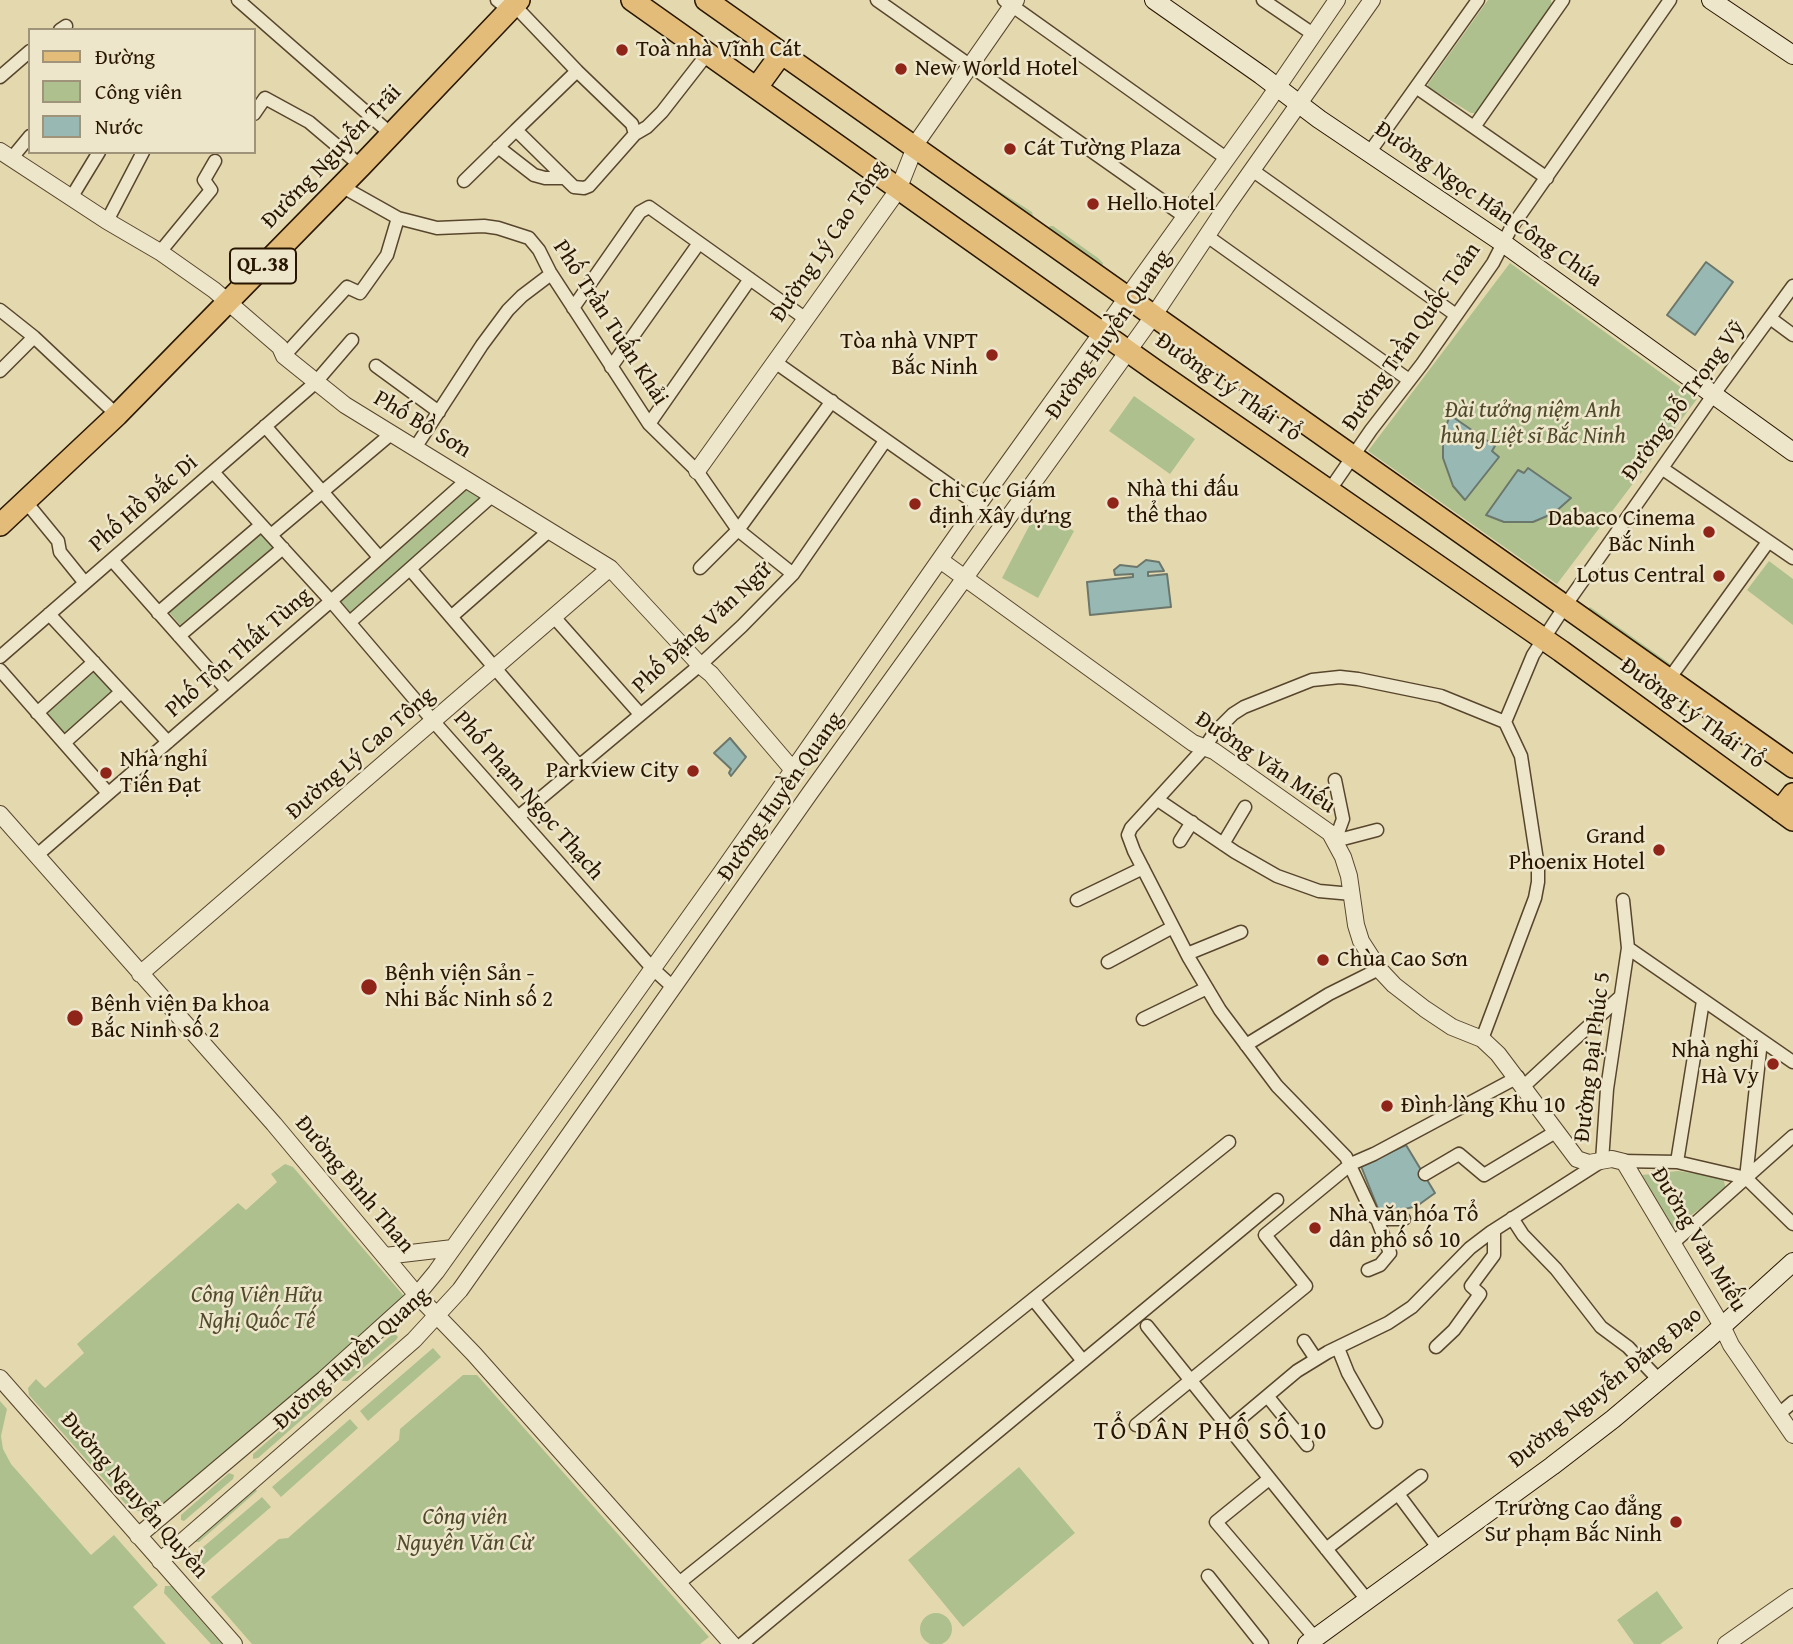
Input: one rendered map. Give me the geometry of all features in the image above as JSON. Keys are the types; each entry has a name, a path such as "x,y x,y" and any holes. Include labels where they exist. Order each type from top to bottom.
{"main road":[{"name":"Đường Lý Thái Tổ","path":"632,0 1102,333 1789,808"},
{"name":"Đường Lý Thái Tổ","path":"706,0 1793,767"},
{"name":"Đường Ngọc Hân Công Chúa","path":"1154,0 1300,105 1503,243 1793,452"},
{"path":"1711,0 1793,55"},
{"name":"Đường Nguyễn Trãi","path":"0,525 117,415 391,134 510,4"},
{"path":"757,88 781,54"},
{"name":"Đường Nguyễn Đăng Đạo","path":"1311,1641 1552,1466 1659,1380 1793,1262"}],"street":[{"path":"238,0 391,134"},
{"path":"877,0 1184,216"},
{"path":"1263,0 1313,34"},
{"name":"Đường Huyền Quang","path":"138,1536 324,1379 417,1295 653,969 849,686 1337,0"},
{"name":"Đường Huyền Quang","path":"160,1561 414,1340 460,1290 810,793 1154,315 1226,207 1373,0"},
{"path":"1369,153 1478,0"},
{"path":"1474,127 1562,0"},
{"name":"Đường Trần Quốc Toản","path":"1329,491 1456,315 1511,228 1670,0"},
{"path":"1010,2 1226,158"},
{"name":"Đường Lý Cao Tông","path":"697,471 898,190 917,142 971,66 1010,2"},
{"path":"510,4 632,124 635,134"},
{"path":"0,77 28,53"},
{"path":"516,130 574,187 589,186 635,134 647,127 662,112 708,53"},
{"path":"464,181 577,71"},
{"path":"1416,87 1548,178"},
{"path":"256,111 265,98 309,122 360,166"},
{"path":"6,155 28,138"},
{"path":"498,148 534,175 565,178"},
{"path":"71,198 98,154"},
{"path":"107,222 142,154"},
{"name":"Phố Bồ Sơn","path":"6,155 107,222 160,252 228,301 316,383 391,434 610,568 711,674 790,774 810,793"},
{"path":"160,252 211,190 204,180 215,161"},
{"path":"1252,170 1456,315"},
{"name":"Phố Trần Tuấn Khải","path":"341,186 398,218 437,228 484,226 529,238 649,424 697,471 738,530 793,574"},
{"path":"1203,191 1226,207"},
{"path":"573,308 643,209 653,208 806,318"},
{"path":"284,356 348,286 360,293 387,255 398,218"},
{"path":"1207,236 1409,380"},
{"path":"611,366 699,243"},
{"path":"415,448 508,310 551,274"},
{"path":"649,424 750,279"},
{"name":"Đường Đỗ Trọng Vỹ","path":"1505,722 1533,655 1565,606 1793,286"},
{"path":"0,310 34,337 117,415"},
{"path":"1770,318 1793,335"},
{"path":"0,370 34,337"},
{"name":"Phố Hồ Đắc Di","path":"0,657 316,383 352,340"},
{"path":"775,362 978,505"},
{"path":"376,366 439,412"},
{"path":"700,568 738,530 832,401"},
{"path":"265,426 379,557"},
{"path":"271,535 391,434"},
{"name":"Phố Đặng Văn Ngữ","path":"518,817 700,665 793,574 885,441"},
{"path":"1018,450 1043,468"},
{"path":"1663,469 1793,558"},
{"name":"Phố Phạm Ngọc Thạch","path":"213,472 350,622 434,722 653,969 674,988"},
{"name":"Phố Tôn Thất Tùng","path":"36,856 467,480"},
{"path":"350,622 493,495"},
{"path":"26,502 58,541 60,552 85,583"},
{"path":"158,613 261,525"},
{"path":"451,617 550,530"},
{"path":"1669,679 1768,542"},
{"path":"179,636 283,548"},
{"path":"112,560 227,690"},
{"name":"Đường Văn Miếu","path":"940,560 1193,743 1205,747 1329,833 1343,857 1361,940 1379,969 1394,985 1425,1009 1452,1027 1482,1039 1521,1082 1581,1162 1612,1159 1621,1161 1630,1171 1731,1345 1793,1435"},
{"name":"Đường Lý Cao Tông","path":"139,974 610,568"},
{"path":"410,569 578,765"},
{"path":"50,614 168,742"},
{"path":"554,617 640,714"},
{"path":"37,713 94,662"},
{"path":"0,670 108,793"},
{"path":"1368,1270 1380,1265 1390,1253 1351,1164 1277,1086 1207,988 1143,868 1128,835 1131,828 1205,747 1215,732 1244,706 1312,680 1326,677 1358,679 1441,696 1505,722 1521,755 1538,882 1535,898 1482,1039"},
{"path":"849,686 874,706"},
{"path":"64,743 121,692"},
{"path":"1335,780 1343,819 1335,841"},
{"path":"1158,800 1277,876 1319,891 1352,894"},
{"path":"1223,844 1245,807"},
{"name":"Đường Bình Than","path":"0,814 266,1115 417,1295 679,1583 725,1641"},
{"path":"1180,841 1192,822"},
{"path":"1335,841 1377,830"},
{"path":"1077,900 1143,868"},
{"path":"721,873 743,890"},
{"path":"1623,900 1628,948"},
{"path":"1108,962 1173,927"},
{"path":"1187,954 1241,932"},
{"name":"Đường Đại Phúc 5","path":"1602,1161 1607,1089 1628,948 1793,1062"},
{"path":"1246,1045 1329,994 1379,969"},
{"path":"1143,1019 1207,988"},
{"path":"1136,1425 1306,1286 1265,1235 1351,1164 1521,1082 1620,997"},
{"path":"1677,1162 1703,1001"},
{"path":"1746,1178 1761,1041"},
{"path":"589,1058 612,1075"},
{"path":"1425,1174 1459,1154 1484,1175 1557,1131"},
{"path":"1673,1243 1793,1136"},
{"path":"679,1583 1229,1142"},
{"path":"520,1152 545,1169"},
{"path":"1228,1429 1297,1371 1388,1323 1412,1307 1470,1248 1602,1161"},
{"path":"1621,1161 1677,1162 1746,1178 1793,1224"},
{"path":"742,1644 1277,1200"},
{"path":"1512,1218 1523,1235 1556,1269 1601,1327 1628,1347 1659,1380"},
{"path":"1377,1219 1405,1219"},
{"path":"1436,1347 1454,1330 1480,1294 1471,1286 1494,1255 1494,1230"},
{"path":"385,1256 453,1248"},
{"path":"1033,1299 1083,1360"},
{"path":"1147,1326 1368,1601"},
{"path":"1304,1341 1316,1359"},
{"path":"1338,1348 1348,1373 1376,1422"},
{"name":"Đường Nguyễn Quyền","path":"0,1377 234,1644"},
{"path":"324,1379 343,1401"},
{"path":"1268,1396 1307,1445"},
{"path":"1780,1413 1793,1402"},
{"path":"234,1455 255,1479"},
{"path":"1326,1549 1421,1476"},
{"path":"1269,1479 1216,1522 1311,1641"},
{"path":"1398,1494 1439,1549"},
{"path":"1208,1576 1262,1644"},
{"path":"1726,1644 1793,1597"}],"green space":[{"path":"1488,0 1551,0 1552,6 1476,113 1471,113 1428,87 1428,84"},
{"path":"985,182 1032,212 1034,219 981,185"},
{"path":"1050,226 1098,258 1103,263 1102,268 1047,229"},
{"name":"Đài tưởng niệm Anh hùng Liệt sĩ Bắc Ninh","path":"1510,263 1697,399 1557,584 1368,451"},
{"path":"1134,396 1195,439 1170,474 1109,431"},
{"path":"471,486 484,496 350,614 340,603"},
{"path":"1037,511 1074,531 1038,598 1002,578"},
{"path":"262,532 274,546 180,625 169,612"},
{"path":"1769,561 1793,579 1793,625 1747,590"},
{"path":"1590,607 1669,663 1669,669 1587,610"},
{"path":"94,666 118,693 64,741 39,713"},
{"name":"Công Viên Hữu Nghị Quốc Tế","path":"285,1164 293,1167 403,1298 399,1305 158,1512 146,1513 130,1509 29,1395 28,1388 36,1379 45,1388 84,1353 77,1344 238,1203 246,1210 277,1182 271,1174"},
{"path":"1678,1171 1723,1178 1726,1189 1673,1229 1642,1175"},
{"path":"394,1333 398,1337 396,1340 348,1381 342,1381 344,1375"},
{"path":"433,1348 441,1357 368,1421 360,1411"},
{"name":"Công viên Nguyễn Văn Cừ","path":"463,1375 477,1375 709,1637 700,1644 252,1644 211,1597 279,1539 288,1538 399,1440 400,1429"},
{"path":"321,1395 325,1398 322,1402 258,1458 253,1459 253,1454"},
{"path":"0,1401 7,1409 1,1436 3,1449 11,1464 91,1555 114,1535 158,1585 133,1607 166,1644 0,1644"},
{"path":"350,1419 358,1428 281,1497 272,1487"},
{"path":"1019,1467 1075,1533 963,1627 908,1560"},
{"path":"229,1473 234,1475 233,1479 184,1521 181,1520 181,1515"},
{"path":"252,1485 257,1491 199,1542 193,1541"},
{"path":"262,1497 271,1507 200,1568 195,1567 191,1561 195,1554"},
{"path":"165,1586 171,1586 222,1644 211,1644 164,1593"},
{"path":"1657,1591 1683,1628 1660,1644 1634,1644 1617,1620"},
{"path":"936,1613 947,1618 952,1629 947,1640 936,1645 925,1640 920,1629 925,1618"}],"water":[{"path":"1706,262 1733,282 1695,335 1667,315"},
{"path":"1450,415 1495,446 1492,451 1499,457 1465,500 1453,486 1443,458 1443,435"},
{"path":"1528,468 1571,498 1554,513 1533,522 1504,522 1486,515 1518,470 1524,473"},
{"path":"1146,560 1159,562 1164,571 1148,572 1148,576 1167,574 1171,607 1090,615 1087,582 1133,577 1133,574 1115,575 1114,570 1120,565 1137,567"},
{"path":"730,738 746,757 731,776 731,769 714,753"},
{"path":"1406,1145 1435,1193 1417,1206 1397,1211 1379,1211 1361,1166"}],"place":[{"name":"Toà nhà Vĩnh Cát","path":"622,50"},
{"name":"New World Hotel","path":"901,69"},
{"name":"Cát Tường Plaza","path":"1010,149"},
{"name":"Hello Hotel","path":"1093,204"},
{"name":"Tòa nhà VNPT Bắc Ninh","path":"992,355"},
{"name":"Nhà thi đấu thể thao","path":"1113,503"},
{"name":"Chi Cục Giám định Xây dựng","path":"915,504"},
{"name":"Dabaco Cinema Bắc Ninh","path":"1709,532"},
{"name":"Lotus Central","path":"1719,576"},
{"name":"Parkview City","path":"693,771"},
{"name":"Nhà nghỉ Tiến Đạt","path":"106,773"},
{"name":"Grand Phoenix Hotel","path":"1659,850"},
{"name":"Chùa Cao Sơn","path":"1323,960"},
{"name":"Bệnh viện Sản - Nhi Bắc Ninh số 2","path":"369,987"},
{"name":"Bệnh viện Đa khoa Bắc Ninh số 2","path":"75,1018"},
{"name":"Nhà nghỉ Hà Vy","path":"1773,1064"},
{"name":"Đình làng Khu 10","path":"1387,1106"},
{"name":"Nhà văn hóa Tổ dân phố số 10","path":"1315,1228"},
{"name":"Trường Cao đẳng Sư phạm Bắc Ninh","path":"1676,1522"}],"district":[{"name":"TỔ DÂN PHỐ SỐ 10","path":"1211,1432"}]}
